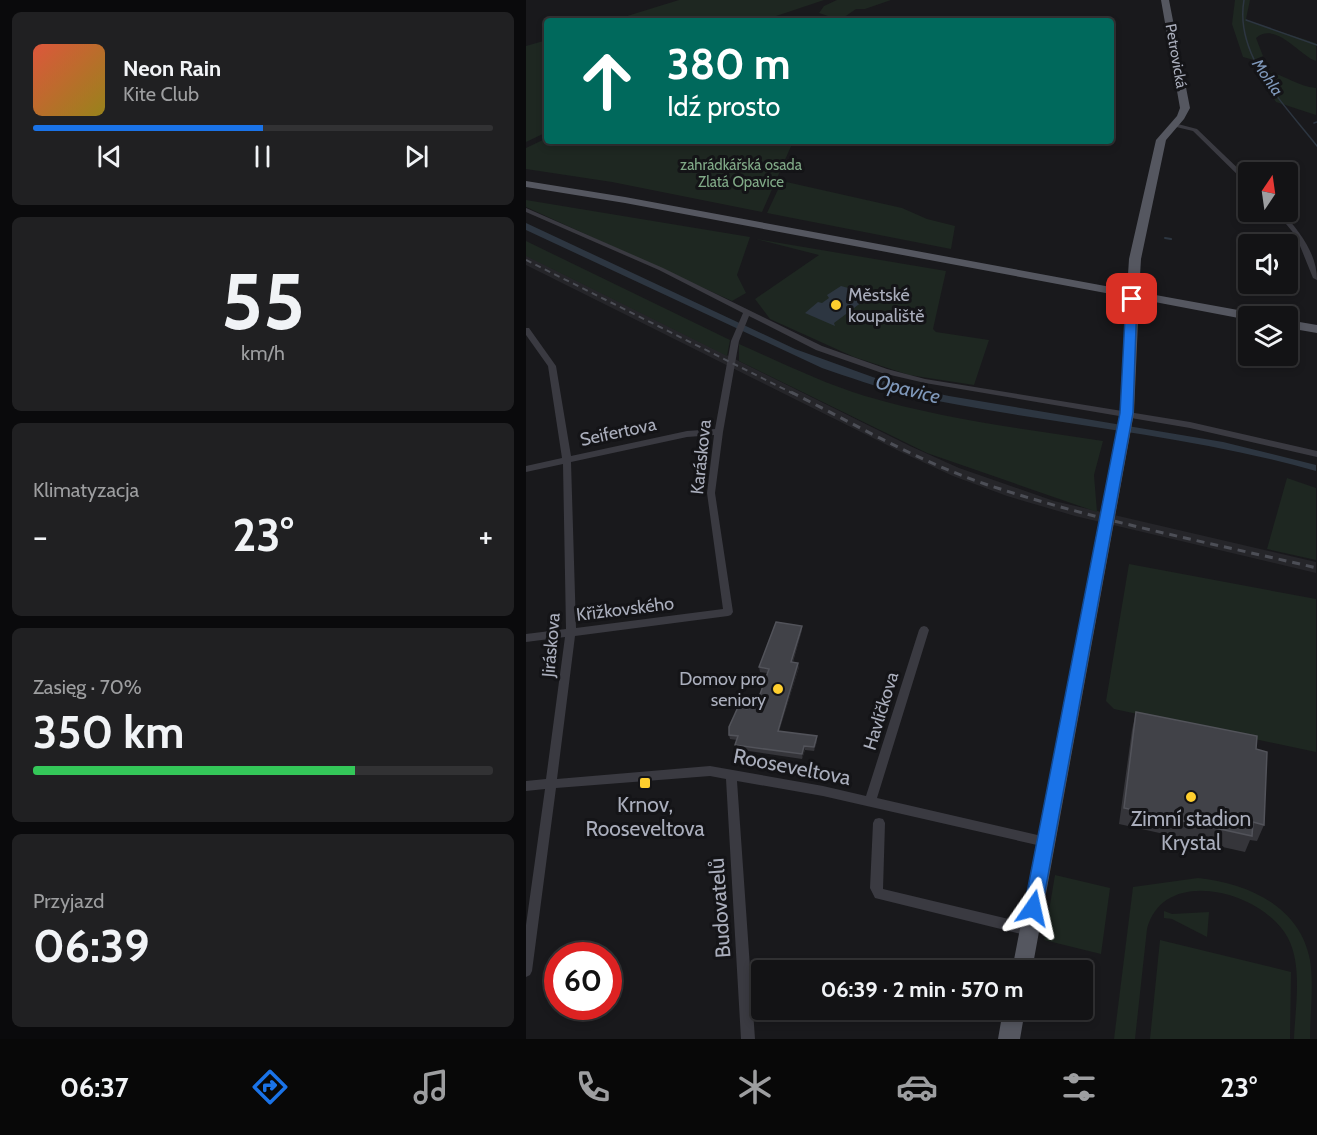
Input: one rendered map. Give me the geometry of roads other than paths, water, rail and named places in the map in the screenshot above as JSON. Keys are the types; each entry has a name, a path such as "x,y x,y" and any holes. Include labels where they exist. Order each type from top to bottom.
{"main road":[{"name":"Petrovická","path":"1165,0 1184,112 1174,125"},
{"path":"998,270 1114,285 1128,279 1135,259 1161,140 1174,125"},
{"path":"526,184 625,200 1238,316"},
{"path":"1023,960 1126,415 1135,259"},
{"path":"1135,259 1139,282 1148,291 1238,311"},
{"path":"998,270 1115,297 1126,307 1131,333"},
{"path":"1131,333 1137,310 1147,304 1238,316"},
{"path":"1298,326 1316,329"},
{"path":"1009,1039 1012,1020"}],"street":[{"path":"1174,125 1195,130 1238,172"},
{"path":"526,210 661,269 818,348 884,371 960,387 1261,440 1316,454"},
{"path":"1287,222 1299,236 1316,278"},
{"name":"Karáskova","path":"728,612 711,493 735,341 746,313"},
{"name":"Jiráskova","path":"526,330 552,366 567,461 571,632 526,971"},
{"name":"Seifertova","path":"526,469 687,434 719,432"},
{"name":"Křižkovského","path":"526,638 728,612"},
{"name":"Havlíčkova","path":"870,802 924,630"},
{"name":"Rooseveltova","path":"526,786 710,771 870,802 1046,842"},
{"name":"Budovatelů","path":"731,774 748,1039"},
{"path":"879,824 876,888 879,894 1029,930"}],"water":[{"name":"Opavice","path":"526,223 795,349 892,384 949,396 1223,442 1316,465 1316,471 1214,447 956,404 904,394 873,385 822,368 526,230"},
{"name":"Městské koupaliště","path":"841,286 852,289 850,293 855,292 870,299 866,299 834,323 835,326 805,313 818,302 822,303 829,298 827,295"}],"waterway":[{"name":"Mohla","path":"1244,0 1243,21 1254,60 1277,97 1317,146"},
{"path":"1246,20 1317,45"},
{"path":"1165,238 1171,239"}],"railway":[{"path":"526,260 794,394"},
{"path":"791,392 911,453 985,484 1108,520 1317,568"}],"place":[{"name":"Městské koupaliště","path":"836,305"},
{"name":"Domov pro seniory","path":"778,689"},
{"name":"Krnov, Rooseveltova","path":"645,783"},
{"name":"Zimní stadion Krystal","path":"1191,797"}],"park label":[{"name":"zahrádkářská osada Zlatá Opavice","path":"741,174"}]}
